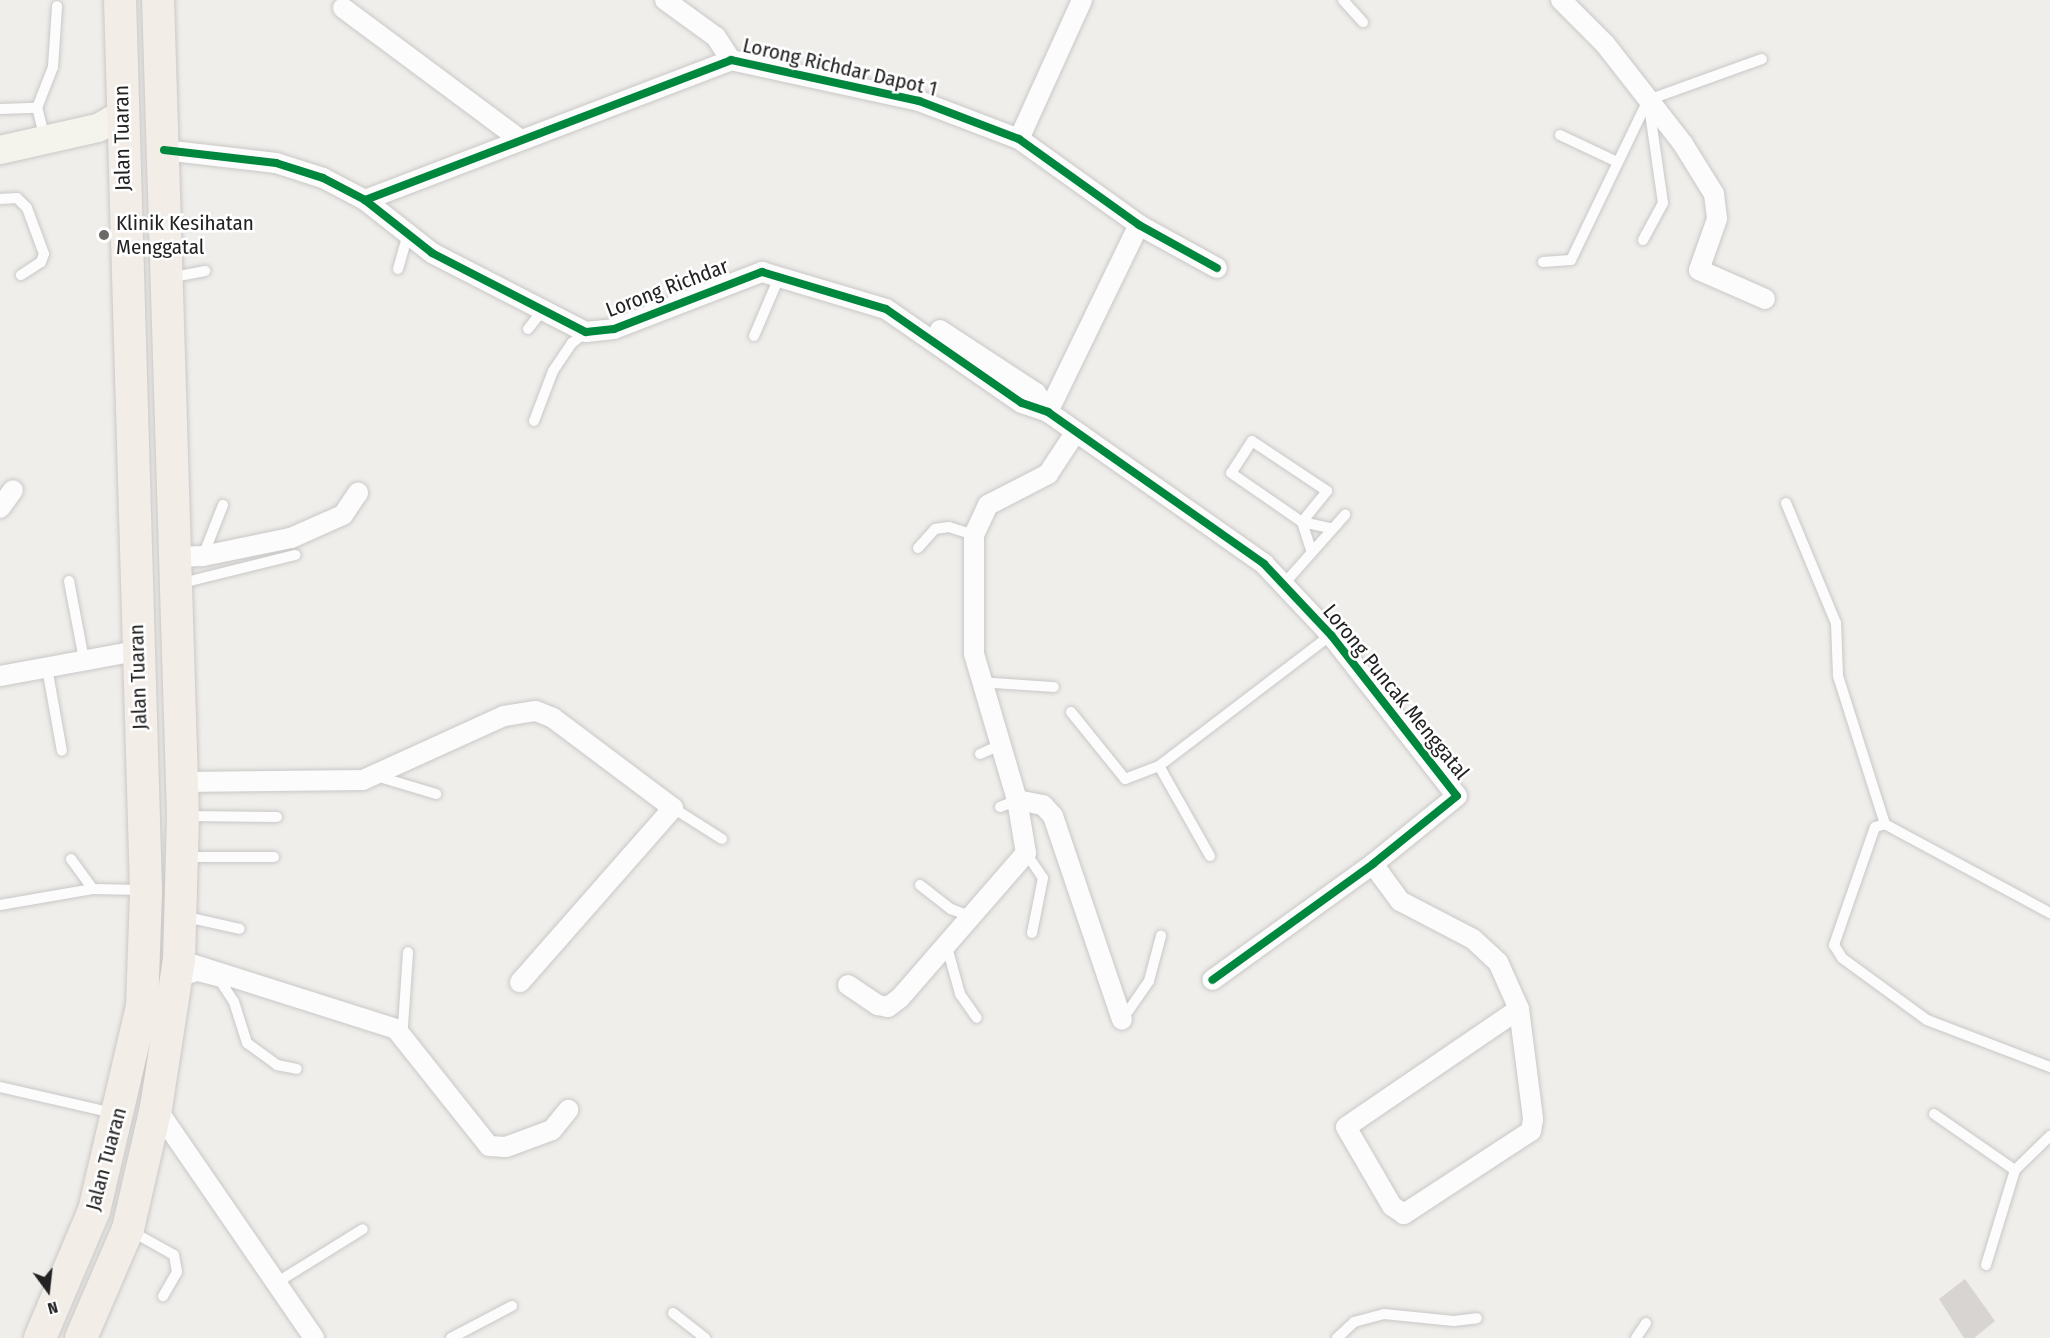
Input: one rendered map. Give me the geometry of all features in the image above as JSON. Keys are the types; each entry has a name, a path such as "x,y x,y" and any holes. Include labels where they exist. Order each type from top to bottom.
{"main road":[{"name":"Jalan Tuaran","path":"40,1338 94,1211 119,1114 142,1006 146,891 136,651 120,0"},
{"name":"Jalan Tuaran","path":"81,1338 128,1229 156,1108 178,971 183,857 180,782 182,573 158,5"},
{"path":"0,150 98,128 122,114 140,92 144,32 158,5"},
{"path":"136,593 182,573"}],"street":[{"path":"665,0 716,37 731,60"},
{"path":"1019,139 1082,0"},
{"path":"1561,0 1683,144 1717,202 1717,219 1699,270 1765,299"},
{"path":"343,8 518,138"},
{"name":"Lorong Richdar Dapot 1","path":"365,200 518,138 731,60 919,101 1019,139 1139,225 1217,268"},
{"name":"Lorong Richdar","path":"164,150 276,163 365,200 408,237 542,311 586,332 614,329 762,272 780,275 886,309 1022,403 1048,412"},
{"path":"1048,412 1139,225"},
{"name":"Lorong Richdar","path":"408,237 436,242 591,322 753,263 773,265 896,302 1036,393 1048,412"},
{"name":"Lorong Puncak Menggatal","path":"1048,412 1264,564 1331,635 1457,796 1373,864"},
{"path":"848,985 888,1006 947,948 1026,853 989,750 974,654 974,535 988,505 1048,474 1075,433"},
{"path":"0,508 13,490"},
{"path":"182,573 323,525 343,515 358,493"},
{"path":"0,675 136,651"},
{"path":"180,782 335,782 376,776 504,716 536,711 554,718 673,808 520,982"},
{"path":"1009,804 1043,805 1053,816 1122,1020"},
{"path":"1212,980 1373,864 1400,901 1473,939 1498,962 1519,1009 1531,1131 1404,1214 1392,1206 1346,1127 1519,1009"},
{"path":"178,971 406,1027 489,1146 506,1147 552,1130 568,1110"},
{"path":"156,1108 314,1338"}],"lane":[{"path":"1343,0 1363,21"},
{"path":"45,140 37,108 53,67 57,6"},
{"path":"1543,262 1571,260 1615,161 1648,100 1762,59"},
{"path":"1643,240 1663,195 1648,100"},
{"path":"0,109 37,108"},
{"path":"1560,135 1615,161"},
{"path":"0,199 17,198 27,208 44,254 41,262 21,275"},
{"path":"399,269 408,237"},
{"path":"168,278 205,271"},
{"path":"754,336 780,275"},
{"path":"528,329 542,311"},
{"path":"534,421 553,371 572,343 586,332"},
{"path":"1302,522 1327,491 1252,441 1231,473 1302,522 1330,528"},
{"path":"1786,503 1836,623 1838,676 1885,824 2050,914"},
{"path":"182,573 222,505"},
{"path":"1283,585 1330,528 1345,515"},
{"path":"1302,522 1311,550"},
{"path":"918,548 935,529 949,527 974,535"},
{"path":"182,573 295,555"},
{"path":"69,581 84,660"},
{"path":"1071,712 1125,779 1159,766 1331,635"},
{"path":"47,668 62,751"},
{"path":"980,682 1054,687"},
{"path":"1159,766 1210,856"},
{"path":"376,776 436,794"},
{"path":"673,808 722,839"},
{"path":"183,816 277,816"},
{"path":"1885,824 1875,827 1837,926 1834,945 1842,958 1927,1020 2050,1067"},
{"path":"1026,853 1043,878 1032,933"},
{"path":"183,857 274,857"},
{"path":"71,859 93,889"},
{"path":"920,885 951,909 974,918"},
{"path":"0,905 93,889 146,891"},
{"path":"181,916 240,930"},
{"path":"1122,1020 1149,981 1161,936"},
{"path":"947,948 960,994 977,1018"},
{"path":"406,1027 408,952"},
{"path":"178,971 220,982 234,1002 247,1042 277,1065 297,1069"},
{"path":"0,1087 119,1114"},
{"path":"1934,1114 2015,1170"},
{"path":"1986,1265 2015,1170 2050,1136"},
{"path":"128,1229 174,1255 177,1272 163,1296"},
{"path":"276,1283 363,1229"},
{"path":"451,1338 512,1306"},
{"path":"673,1313 705,1338"},
{"path":"1337,1338 1354,1322 1384,1314 1454,1321 1477,1318"},
{"path":"1636,1338 1646,1323"}],"building":[{"path":"1965,1279 1995,1321 1974,1338 1964,1338 1939,1299"}],"cycle path":[{"path":"365,200 731,60 919,101 1019,139 1139,225 1217,268"},
{"path":"164,150 276,163 323,178 365,200 432,253 586,332 614,329 762,272 886,309 1022,403 1048,412 1264,564 1331,635 1457,796 1373,864 1212,980"}],"place":[{"name":"Klinik Kesihatan Menggatal","path":"104,235"}]}
